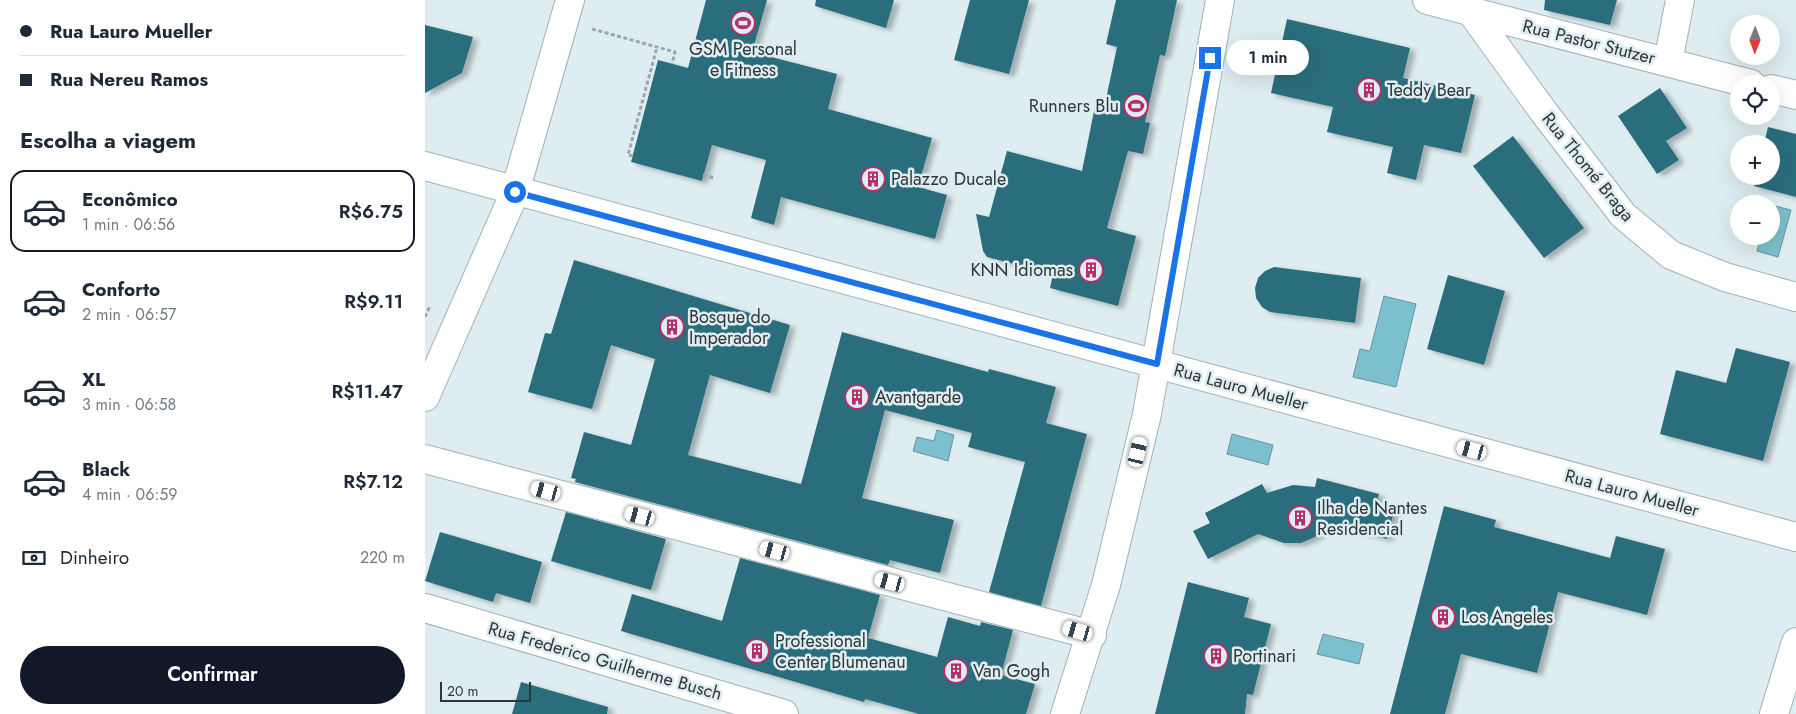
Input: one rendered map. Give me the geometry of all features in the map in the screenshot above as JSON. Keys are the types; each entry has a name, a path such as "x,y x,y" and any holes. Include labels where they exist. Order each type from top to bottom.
{"street":[{"path":"1065,714 1107,585 1147,414 1220,0"},
{"name":"Rua Pastor Stutzer","path":"1427,0 1730,78"},
{"path":"1668,62 1680,0"},
{"path":"425,397 515,192 567,11"},
{"name":"Rua Thomé Braga","path":"1472,13 1543,112 1623,214 1671,255 1725,277 1796,297"},
{"path":"1780,91 1796,95"},
{"name":"Rua Lauro Mueller","path":"425,166 515,192 1796,537"},
{"path":"425,460 1092,635"},
{"name":"Rua Frederico Guilherme Busch","path":"425,608 784,714"},
{"path":"1774,714 1796,642"}],"path":[{"path":"567,11 657,47 675,52 672,64"},
{"path":"633,156 628,155 657,47"},
{"path":"703,175 714,178"}],"water":[{"path":"1780,207 1791,210 1778,257 1757,251 1759,245 1780,245"},
{"path":"1384,296 1416,304 1396,387 1353,377 1360,349 1370,351"},
{"path":"937,430 954,435 948,461 913,451 917,437 934,441"},
{"path":"1232,434 1273,445 1268,465 1227,454"},
{"path":"1323,634 1364,644 1359,664 1317,654"}],"building":[{"path":"706,0 767,0 752,52 837,74 828,109 932,138 918,187 947,195 935,239 781,197 774,225 751,218 766,160 712,145 702,181 631,162 658,60 688,68"},
{"path":"816,0 894,0 886,28 815,6"},
{"path":"970,0 1029,0 1009,74 954,60"},
{"path":"1116,0 1177,0 1165,56 1160,55 1145,122 1150,123 1143,154 1128,151 1107,228 1136,236 1118,306 1050,288 1053,274 987,257 983,251 976,214 989,217 1007,151 1082,171 1094,111 1103,113 1117,47 1106,44"},
{"path":"1545,0 1617,0 1610,25 1544,10"},
{"path":"1287,19 1410,48 1403,78 1475,95 1461,153 1424,145 1416,180 1387,173 1393,147 1327,132 1333,107 1271,93"},
{"path":"425,25 473,37 462,73 425,93"},
{"path":"1660,88 1687,128 1666,141 1679,160 1657,174 1618,116"},
{"path":"1768,127 1796,134 1796,197 1754,186 1780,185 1780,135 1766,135"},
{"path":"1513,136 1584,228 1544,258 1473,166"},
{"path":"574,260 790,325 770,393 710,375 688,455 801,484 842,332 988,372 989,369 1056,387 1046,423 1087,434 1041,606 989,592 1025,462 968,447 972,433 885,410 862,498 954,520 940,573 890,560 888,565 575,482 576,479 571,478 584,432 631,445 655,359 611,345 592,409 528,392 545,333 551,334"},
{"path":"1274,267 1361,278 1355,323 1270,312 1262,307 1256,298 1255,288 1258,278 1265,271"},
{"path":"1448,275 1505,291 1484,365 1427,349"},
{"path":"1736,348 1790,362 1763,461 1660,434 1676,370 1726,383"},
{"name":"Ilha de Nantes Residencial","path":"1317,478 1379,494 1377,504 1395,508 1387,539 1331,524 1317,536 1301,543 1284,543 1258,534 1208,559 1193,531 1210,523 1205,513 1262,484 1267,493 1293,485 1315,487"},
{"path":"1444,506 1496,520 1494,527 1610,558 1616,536 1665,549 1647,615 1558,592 1537,673 1461,654 1445,714 1390,714"},
{"path":"566,512 666,539 651,590 551,561"},
{"path":"440,532 542,562 530,603 496,593 493,602 425,581"},
{"path":"740,558 880,595 868,638 937,657 948,617 980,626 981,622 1013,630 1001,675 1035,684 1026,714 919,714 865,699 864,702 621,631 632,594 722,621"},
{"name":"Portinari","path":"1188,582 1249,598 1244,617 1271,624 1253,695 1247,694 1245,714 1155,714"},
{"path":"521,682 608,707 607,714 512,714"}],"place":[{"name":"GSM Personal e Fitness","path":"743,23"},
{"name":"Teddy Bear","path":"1369,90"},
{"name":"Runners Blu","path":"1136,106"},
{"name":"Palazzo Ducale","path":"873,179"},
{"name":"KNN Idiomas","path":"1091,270"},
{"name":"Bosque do Imperador","path":"672,327"},
{"name":"Avantgarde","path":"857,397"},
{"name":"Ilha de Nantes Residencial","path":"1300,518"},
{"name":"Los Angeles","path":"1443,617"},
{"name":"Professional Center Blumenau","path":"757,651"},
{"name":"Portinari","path":"1216,656"},
{"name":"Van Gogh","path":"956,671"}],"route":[{"path":"515,192 1157,364 1210,58"}]}
